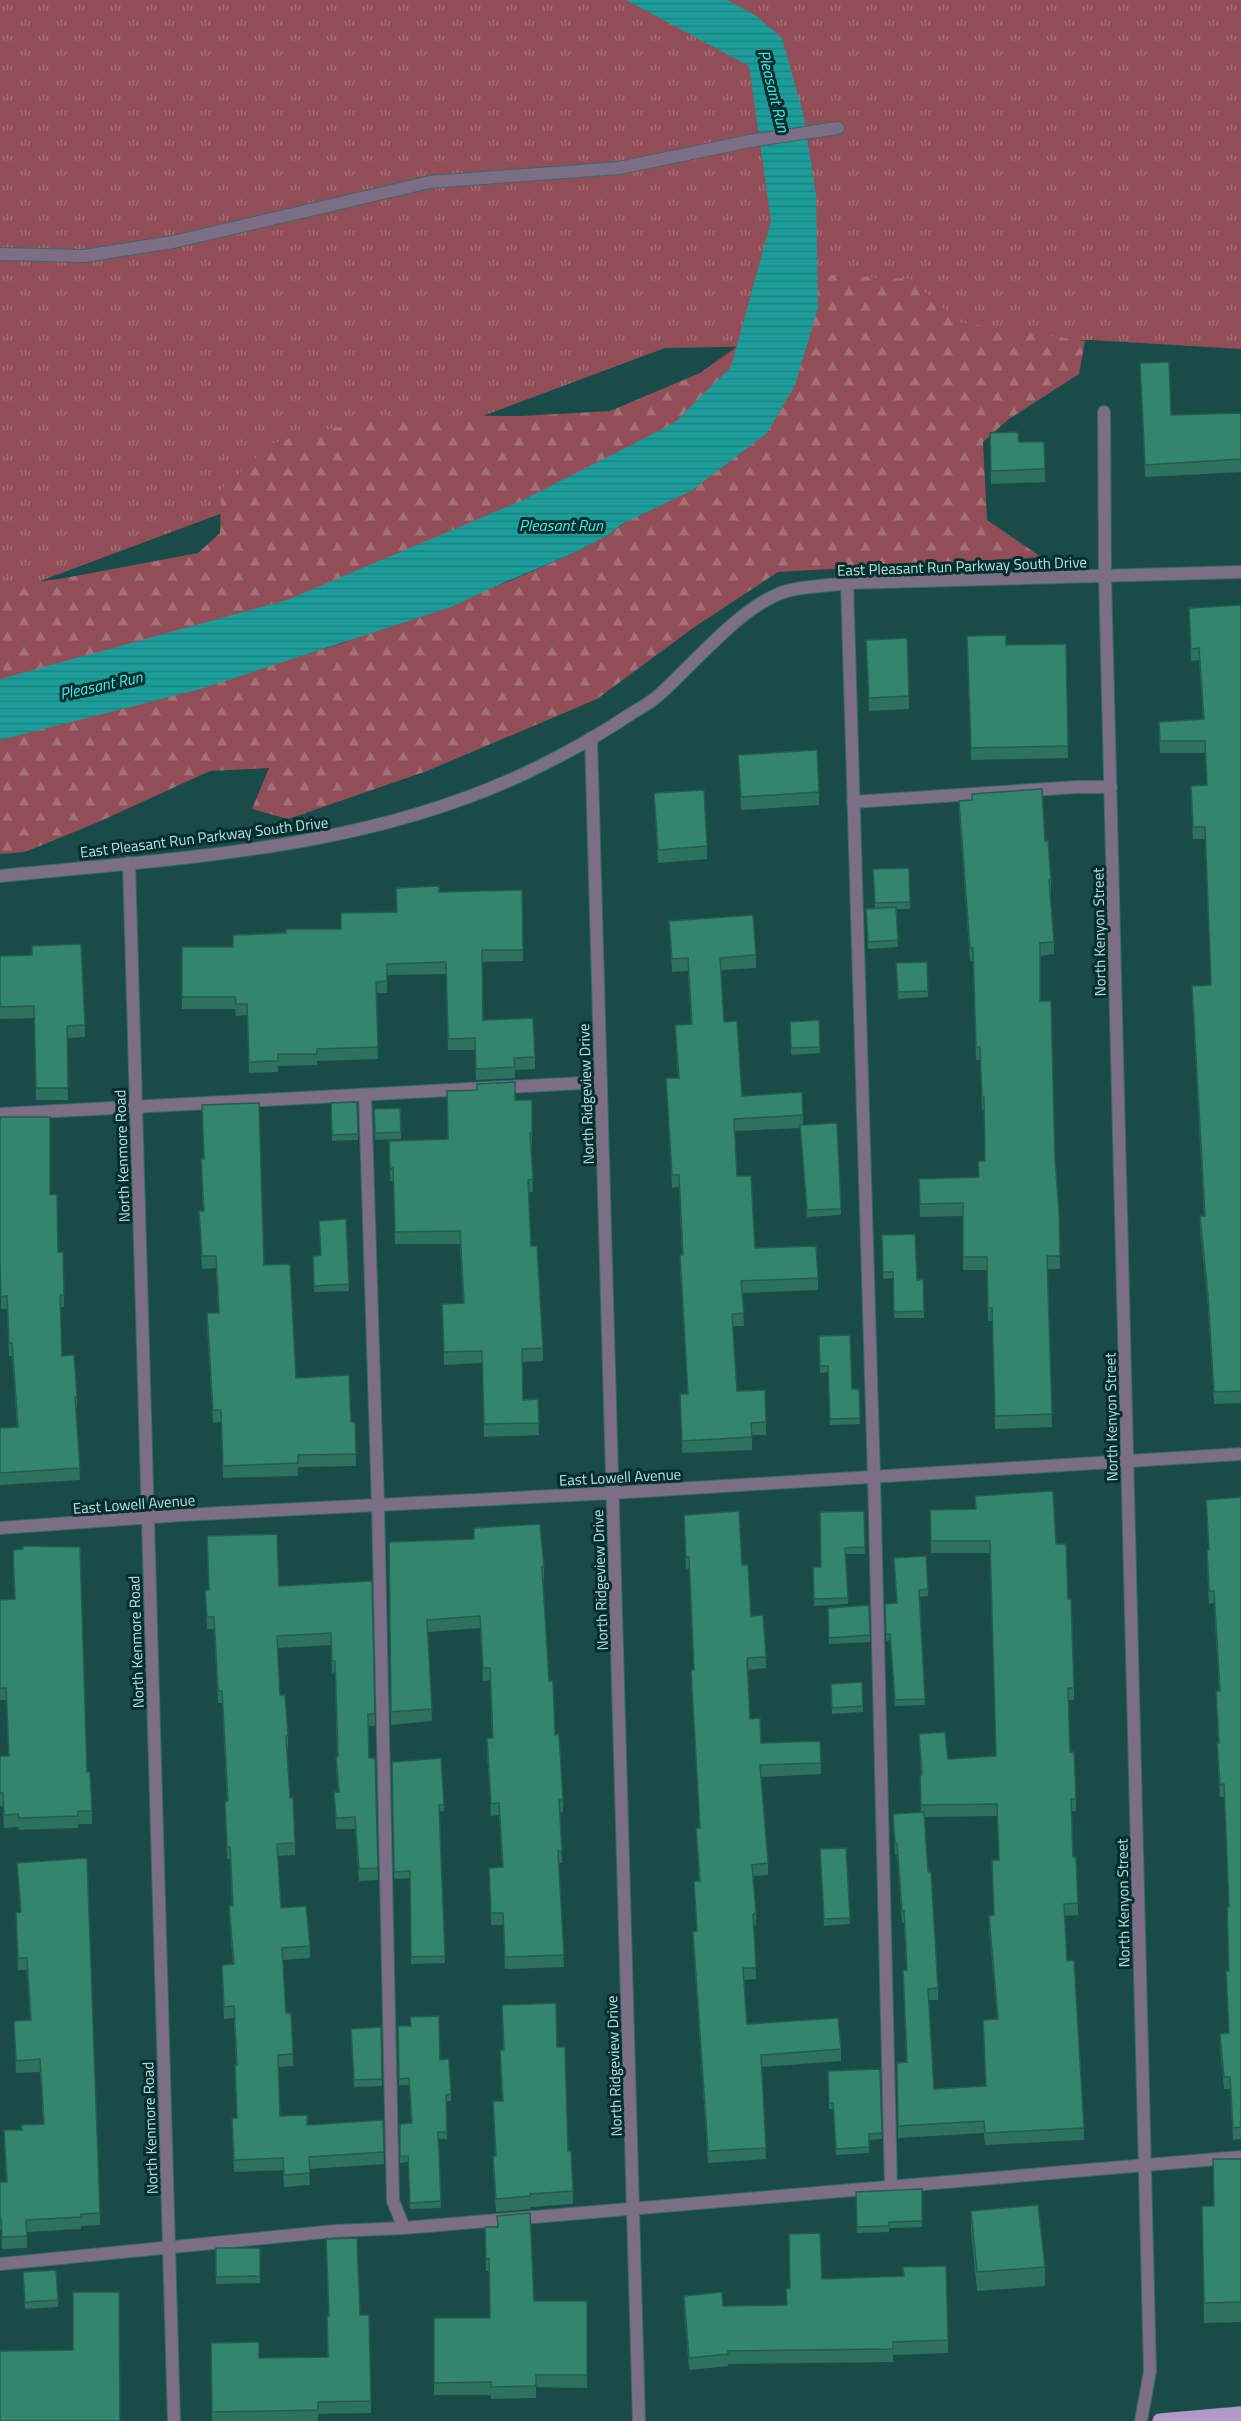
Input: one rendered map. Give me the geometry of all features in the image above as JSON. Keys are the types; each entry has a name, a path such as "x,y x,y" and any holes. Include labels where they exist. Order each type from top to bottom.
{"main road":[{"path":"1160,2421 1241,2414"}],"street":[{"path":"0,254 84,256 173,242 430,182 620,168 750,141 838,128"},
{"name":"North Kenyon Street","path":"1104,412 1106,577 1150,2371 1141,2421"},
{"name":"East Pleasant Run Parkway South Drive","path":"0,876 288,844 392,822 444,806 543,764 591,738 658,696 750,610 786,592 847,583 1241,572"},
{"path":"847,583 874,1476 891,2186"},
{"name":"North Ridgeview Drive","path":"591,738 639,2421"},
{"path":"854,802 1077,787 1111,787"},
{"name":"North Kenmore Road","path":"129,863 174,2421"},
{"path":"0,1114 601,1082"},
{"path":"365,1095 378,1505 393,2201 404,2228"},
{"name":"East Lowell Avenue","path":"0,1528 147,1517 1241,1454"},
{"path":"0,2264 335,2231 404,2228 1241,2157"}],"green space":[{"path":"0,0 1241,0 1241,349 1091,340 665,348 0,596"},
{"path":"829,275 910,279 959,322 1085,341 1079,374 1009,419 983,442 987,520 1041,557 778,572 693,628 597,699 427,771 288,819 252,809 269,768 210,771 96,823 25,852 0,854 0,729 297,657 343,643 376,628 510,581 607,536 637,513 810,288"},
{"path":"752,336 739,370 649,449 374,581 0,687 0,586 59,579 198,553 220,533 221,489 273,443 389,415 522,416 610,411 700,373"}],"water":[{"name":"Pleasant Run","path":"626,0 727,0 755,15 782,38 803,113 816,194 818,308 795,385 767,433 691,491 622,524 607,536 569,555 451,607 201,689 0,740 0,679 287,600 523,500 674,423 731,367 771,221 749,66"}],"building":[{"path":"1169,362 1171,415 1241,413 1241,459 1145,465 1140,363"},
{"path":"1018,432 1019,442 1044,442 1045,469 991,471 990,433"},
{"path":"1241,605 1241,1391 1214,1392 1200,1216 1205,1216 1192,986 1211,985 1205,827 1193,827 1191,786 1207,785 1205,741 1160,741 1159,722 1204,719 1199,648 1191,649 1189,608"},
{"path":"1006,635 1006,645 1066,644 1068,746 971,748 967,636"},
{"path":"907,638 909,696 869,698 866,640"},
{"path":"817,750 819,792 741,797 738,755"},
{"path":"1042,789 1045,841 1048,840 1054,942 1040,943 1040,1001 1051,1001 1060,1256 1047,1256 1052,1414 995,1416 992,1308 988,1308 987,1257 963,1257 963,1203 920,1204 919,1179 979,1177 978,1161 985,1161 984,1097 982,1097 980,1047 976,1047 973,948 970,948 959,801 972,800 972,794"},
{"path":"704,790 707,846 658,850 654,793"},
{"path":"909,868 910,902 875,903 873,869"},
{"path":"439,886 439,892 522,890 523,950 482,950 483,1020 533,1018 535,1057 514,1058 515,1067 476,1069 475,1038 448,1039 446,962 387,964 387,981 376,982 378,1047 317,1049 317,1054 278,1054 278,1061 249,1062 247,1004 236,1004 235,997 182,997 182,947 233,947 233,935 286,933 286,929 341,929 341,913 397,912 396,888"},
{"path":"896,907 898,940 868,942 866,909"},
{"path":"753,915 756,955 720,958 724,1022 737,1021 742,1096 802,1092 803,1115 734,1119 737,1176 751,1176 755,1248 816,1246 818,1278 741,1281 744,1313 732,1314 737,1391 765,1390 766,1422 751,1423 752,1437 682,1441 680,1394 688,1394 680,1255 683,1255 679,1175 672,1175 666,1078 679,1078 675,1025 692,1024 688,958 672,959 669,921"},
{"path":"81,944 85,1025 67,1026 68,1088 36,1088 34,1006 0,1007 0,956 32,955 32,946"},
{"path":"927,962 928,991 898,992 896,963"},
{"path":"819,1020 820,1047 791,1048 790,1022"},
{"path":"515,1082 515,1100 532,1100 532,1133 530,1133 533,1179 528,1180 531,1246 537,1246 543,1348 522,1349 523,1400 538,1399 539,1423 484,1424 482,1351 444,1352 442,1304 464,1303 460,1231 395,1232 393,1168 390,1169 389,1141 448,1139 447,1091 477,1090 477,1084"},
{"path":"357,1102 358,1134 332,1135 331,1103"},
{"path":"259,1103 264,1265 290,1264 296,1378 349,1375 351,1422 355,1422 356,1454 298,1455 298,1463 223,1466 221,1410 213,1410 207,1313 219,1313 216,1256 202,1256 199,1211 204,1211 201,1159 204,1159 202,1105"},
{"path":"400,1108 401,1132 375,1133 374,1109"},
{"path":"0,1117 50,1117 50,1195 57,1194 58,1252 63,1252 64,1295 60,1295 62,1356 74,1355 80,1468 0,1473 0,1428 18,1427 12,1343 9,1343 7,1296 1,1297"},
{"path":"837,1123 841,1209 807,1210 800,1125"},
{"path":"346,1219 349,1284 314,1286 313,1256 321,1255 319,1221"},
{"path":"915,1234 917,1280 923,1279 924,1311 894,1312 893,1272 883,1272 882,1235"},
{"path":"850,1335 852,1389 859,1389 860,1418 830,1419 828,1366 820,1366 819,1336"},
{"path":"1053,1491 1056,1544 1066,1544 1068,1599 1071,1599 1074,1688 1068,1688 1070,1752 1074,1752 1076,1799 1071,1799 1073,1857 1076,1857 1078,1903 1064,1904 1067,1961 1074,1960 1084,2128 985,2133 984,2121 898,2126 897,2063 907,2062 903,1970 907,1970 904,1911 902,1911 893,1814 924,1812 928,1872 931,1872 938,1988 928,1989 934,2089 986,2086 983,2020 998,2019 989,1916 994,1915 992,1860 999,1860 997,1804 921,1805 920,1775 922,1775 919,1734 945,1732 948,1759 996,1756 990,1541 931,1541 930,1510 976,1509 975,1496"},
{"path":"1241,1497 1241,2127 1233,2128 1230,2077 1224,2077 1220,2034 1229,2033 1226,1971 1229,1971 1227,1907 1229,1907 1224,1784 1220,1785 1217,1743 1219,1743 1216,1691 1220,1691 1214,1591 1209,1591 1206,1500"},
{"path":"739,1511 742,1565 748,1565 751,1616 763,1615 766,1657 747,1658 750,1719 760,1718 761,1743 820,1741 821,1763 760,1765 768,1863 752,1865 756,1913 753,1914 756,1968 743,1968 747,2024 838,2018 841,2049 761,2055 766,2148 708,2151 693,1932 697,1931 694,1881 700,1881 696,1828 700,1828 691,1670 694,1670 689,1557 686,1557 684,1515"},
{"path":"864,1511 865,1547 845,1548 848,1598 814,1599 813,1567 821,1567 820,1512"},
{"path":"540,1524 549,1681 553,1681 555,1735 559,1734 563,1800 559,1800 562,1851 558,1851 564,1955 505,1957 503,1913 491,1913 489,1868 503,1867 499,1803 491,1804 487,1738 493,1738 490,1668 483,1668 480,1616 427,1620 432,1709 391,1712 389,1542 474,1539 474,1528"},
{"path":"277,1534 279,1586 372,1581 375,1714 368,1714 369,1758 375,1758 378,1868 359,1869 355,1817 336,1818 334,1792 339,1792 336,1757 338,1756 335,1661 332,1661 331,1633 277,1636 280,1695 285,1695 290,1798 293,1798 295,1843 277,1844 281,1908 306,1906 310,1946 282,1948 286,2013 291,2013 293,2054 278,2055 280,2116 307,2115 307,2125 383,2120 384,2152 309,2157 310,2173 284,2175 283,2158 234,2160 232,2118 237,2118 235,2065 237,2065 234,2006 224,2007 222,1965 234,1964 229,1906 233,1906 230,1847 227,1847 225,1801 228,1801 222,1691 218,1691 214,1617 207,1617 205,1590 209,1590 207,1536"},
{"path":"23,1546 80,1547 87,1772 90,1772 92,1811 78,1811 78,1816 19,1818 18,1814 4,1815 3,1793 0,1793 0,1756 9,1756 6,1688 0,1688 0,1600 15,1599 13,1550 23,1549"},
{"path":"926,1556 928,1589 919,1590 925,1699 895,1700 890,1634 886,1634 885,1604 897,1603 894,1558"},
{"path":"869,1605 870,1635 829,1638 828,1608"},
{"path":"862,1682 863,1706 832,1708 831,1684"},
{"path":"441,1758 444,1805 439,1805 445,1956 411,1957 410,1871 394,1872 392,1762"},
{"path":"846,1848 850,1918 824,1919 820,1849"},
{"path":"87,1858 100,2213 81,2214 81,2217 26,2220 27,2236 2,2237 0,2182 7,2182 4,2130 22,2130 21,2125 44,2124 40,2059 16,2061 14,2021 31,2020 27,1958 18,1958 16,1913 21,1912 17,1863"},
{"path":"556,2003 557,2047 565,2047 568,2151 571,2151 573,2191 496,2199 493,2101 503,2101 500,2050 504,2050 502,2005"},
{"path":"439,2016 440,2060 449,2059 451,2094 446,2095 447,2132 438,2132 441,2201 410,2203 408,2156 400,2156 400,2124 412,2123 409,2078 399,2079 398,2026 411,2026 410,2017"},
{"path":"381,2027 382,2079 354,2080 351,2029"},
{"path":"880,2069 882,2133 869,2134 869,2147 836,2149 833,2103 829,2103 828,2071"},
{"path":"1213,2159 1241,2159 1241,2302 1204,2303 1202,2206 1214,2206"},
{"path":"922,2189 922,2221 889,2222 889,2226 857,2227 856,2192"},
{"path":"1038,2205 1045,2267 977,2272 971,2211"},
{"path":"530,2213 534,2301 587,2301 587,2375 536,2375 536,2386 491,2387 491,2382 434,2383 434,2318 490,2318 489,2258 486,2259 485,2227 498,2227 497,2216"},
{"path":"820,2233 822,2279 904,2276 903,2267 946,2266 948,2340 893,2342 893,2349 728,2351 728,2354 689,2358 684,2296 722,2292 723,2306 787,2305 786,2289 790,2288 789,2234"},
{"path":"357,2238 360,2315 369,2315 371,2401 318,2402 318,2410 212,2412 211,2343 259,2342 259,2358 328,2357 326,2239"},
{"path":"216,2248 260,2248 260,2276 216,2277"},
{"path":"56,2270 58,2300 25,2302 23,2272"},
{"path":"73,2292 119,2292 120,2421 0,2421 0,2351 73,2350"}]}
